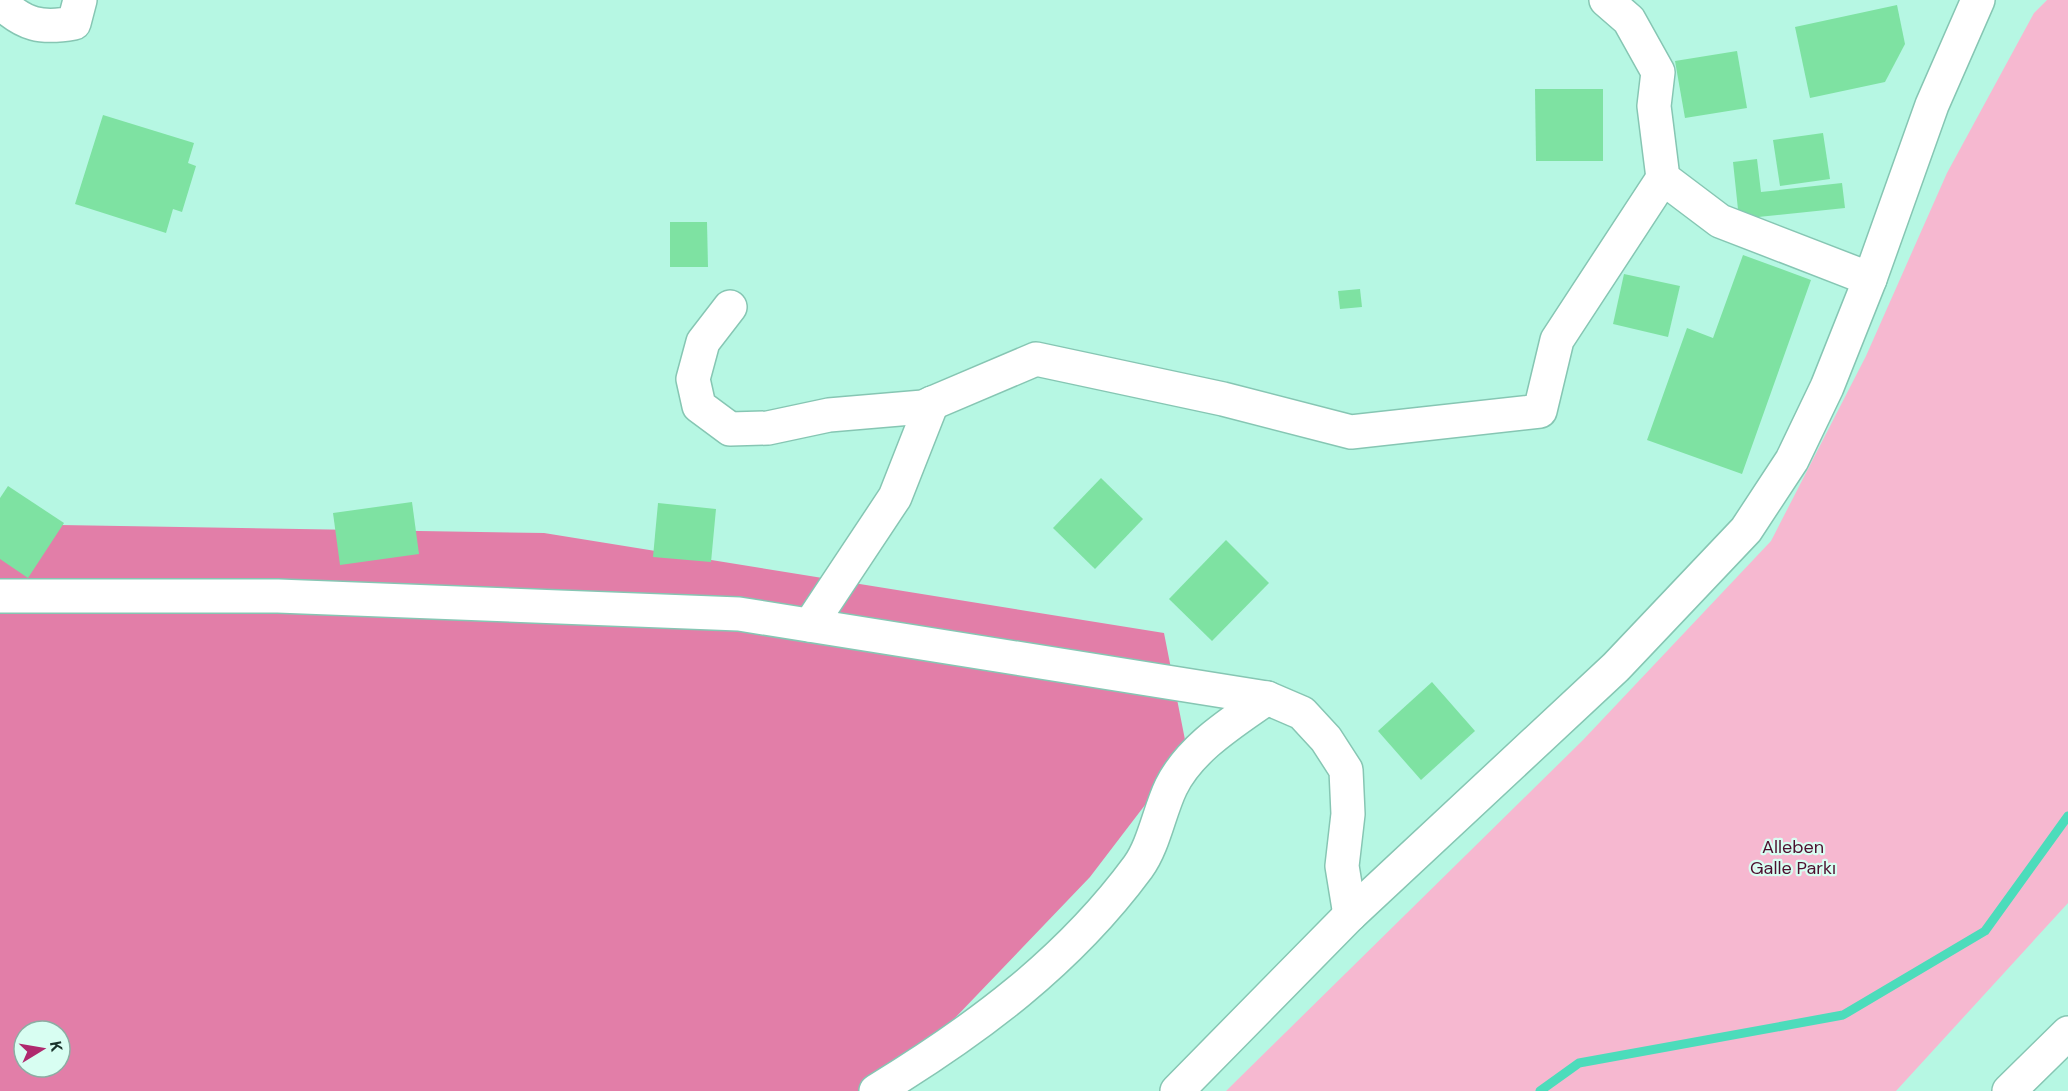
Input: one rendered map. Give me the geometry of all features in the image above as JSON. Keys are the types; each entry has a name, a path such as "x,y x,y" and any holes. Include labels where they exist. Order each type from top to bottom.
{"street":[{"path":"8,9 49,28 74,23 80,0"},
{"path":"730,308 703,342 693,379 699,406 730,429 768,428 829,415 928,405 1036,359 1223,399 1351,432 1540,411 1557,340 1663,178 1654,106 1659,72 1629,20 1606,0"},
{"path":"1177,1091 1350,915 1616,667 1746,530 1792,460 1827,387 1870,279 1932,105 1978,0"},
{"path":"1663,178 1720,221 1870,279"},
{"path":"810,625 895,497 928,405"},
{"path":"0,596 278,596 739,614 1267,698 1302,713 1326,740 1346,770 1348,814 1342,866 1350,915"},
{"path":"876,1091 941,1051 1042,974 1101,912 1140,865 1171,787 1184,765 1228,726 1267,698"},
{"path":"2009,1091 2068,1033"}],"green space":[{"name":"Alleben Galle Parkı","path":"2047,0 2068,0 2068,903 1896,1091 1226,1091 1583,740 1771,541 1866,356 1947,173 2034,13"}],"shaded area":[{"path":"0,524 544,533 1164,633 1187,750 1090,877 885,1091 0,1091"}],"building":[{"path":"1897,5 1905,44 1885,82 1810,98 1795,27"},
{"path":"1737,51 1747,108 1685,118 1675,61"},
{"path":"1535,89 1603,89 1603,161 1536,161"},
{"path":"103,115 194,143 188,163 196,166 182,212 173,209 166,233 75,204"},
{"path":"1823,133 1830,179 1780,186 1773,140"},
{"path":"1757,159 1761,192 1842,183 1845,208 1739,219 1733,162"},
{"path":"670,222 707,222 708,267 670,267"},
{"path":"1743,255 1811,280 1742,474 1647,440 1687,328 1713,338"},
{"path":"1624,274 1680,286 1668,337 1613,324"},
{"path":"1360,289 1362,307 1340,309 1338,291"},
{"path":"1101,478 1143,519 1095,569 1053,528"},
{"path":"8,486 64,523 28,578 0,559 0,498"},
{"path":"412,502 419,554 340,565 333,513"},
{"path":"658,503 716,509 711,562 653,557"},
{"path":"1226,540 1269,583 1212,641 1169,599"},
{"path":"1432,682 1475,731 1421,780 1378,731"}],"waterway":[{"path":"1540,1091 1579,1063 1843,1015 1985,931 2068,816"}]}
